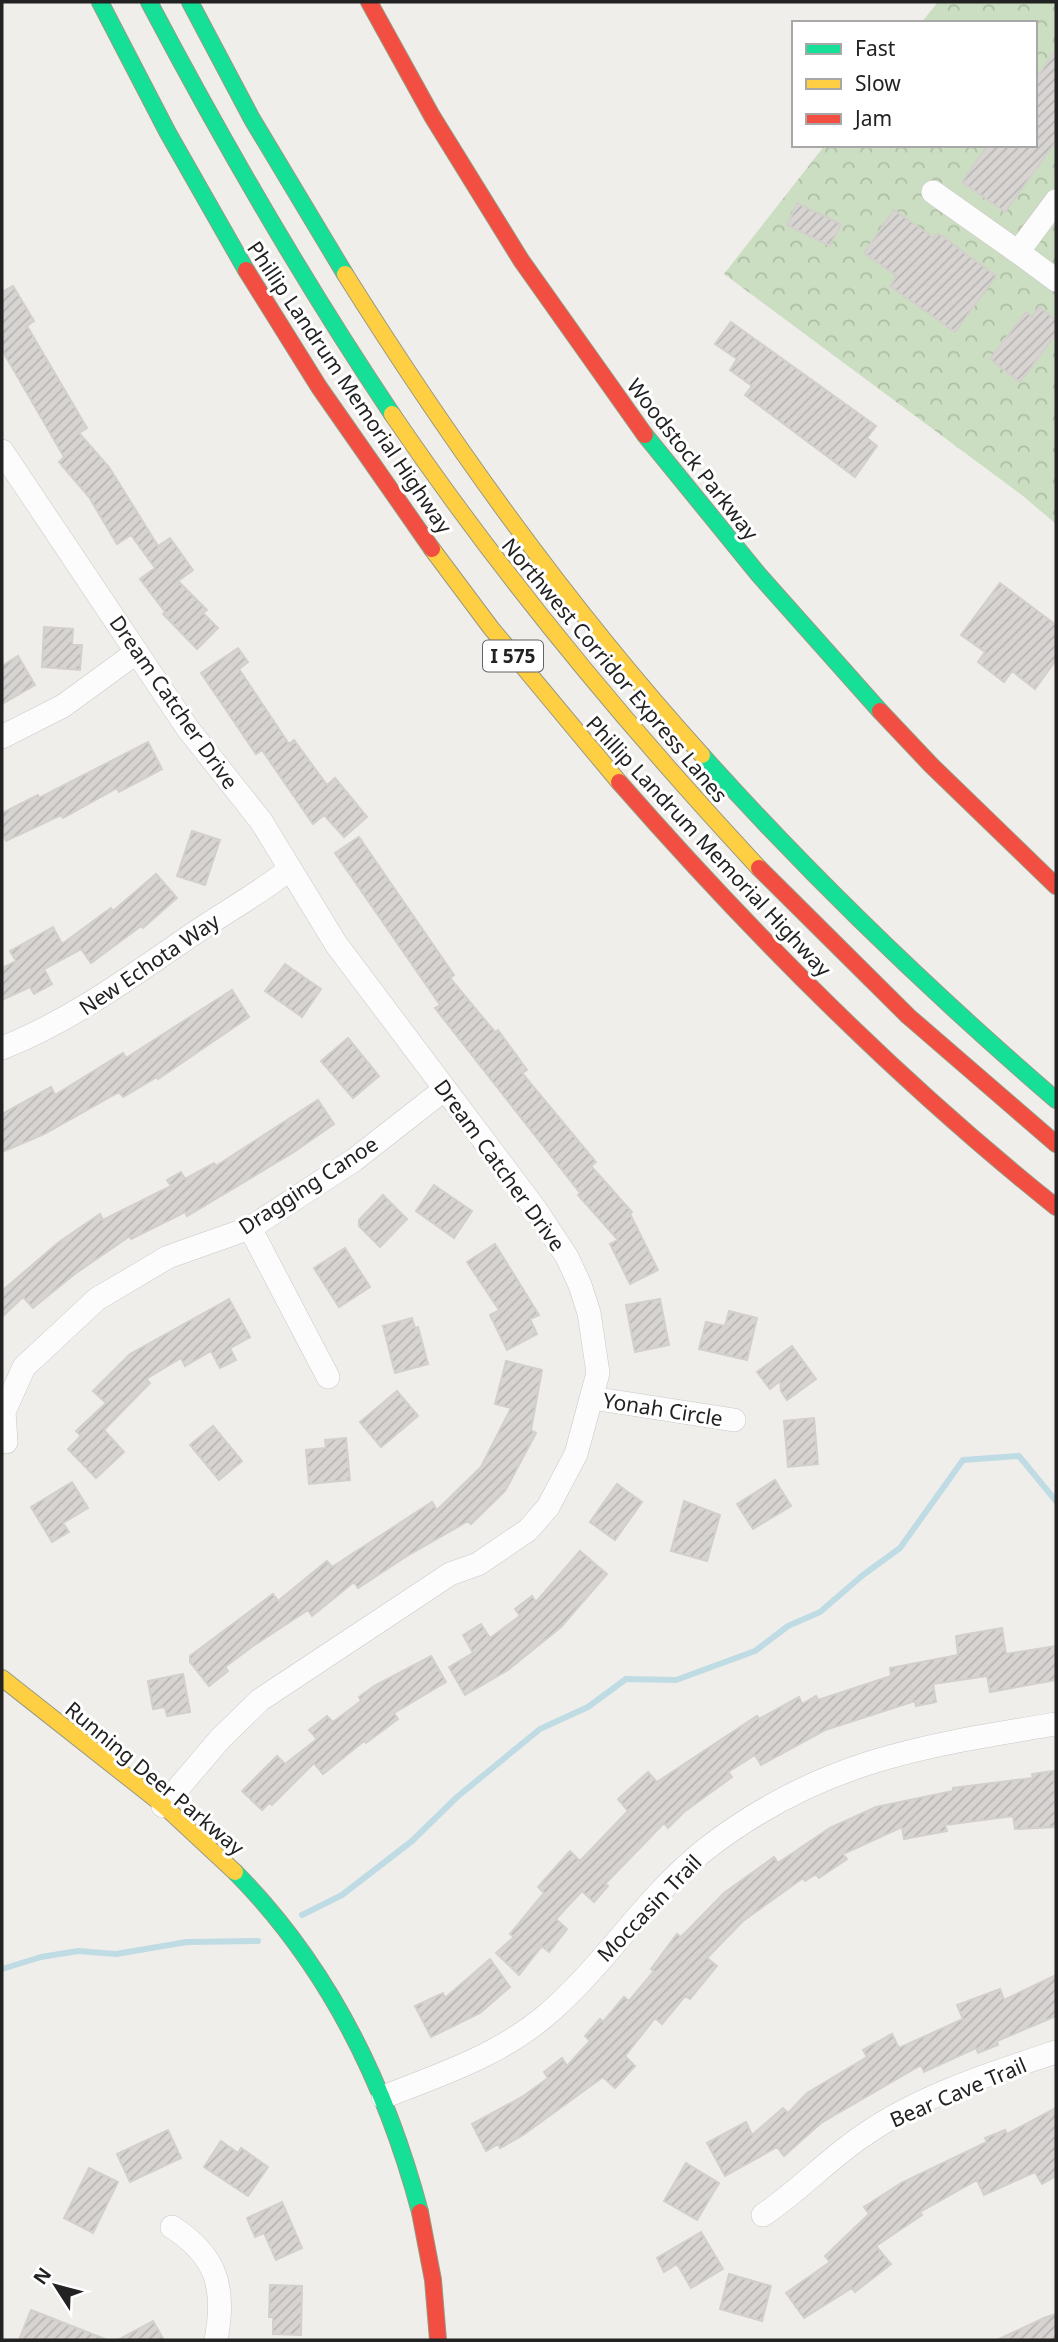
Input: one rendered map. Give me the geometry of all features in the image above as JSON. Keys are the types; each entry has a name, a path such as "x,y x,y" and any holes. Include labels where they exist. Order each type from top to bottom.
{"main road":[{"name":"Phillip Landrum Memorial Highway","path":"100,2 144,93 278,325 394,499 529,678 639,808 817,994 943,1111 1056,1207"},
{"name":"Northwest Corridor Express Lanes","path":"149,2 216,132 303,278 380,398 460,513 557,640 725,834 812,924 1002,1101 1056,1144"},
{"path":"190,2 219,62 346,276 444,428 565,594 681,734 815,877 918,978 1056,1100"},
{"name":"Woodstock Parkway","path":"369,2 432,116 514,249 570,333 657,451 759,575 821,641 874,704 931,765 1056,886"},
{"name":"Running Deer Parkway","path":"2,1678 163,1806 230,1867 290,1933 341,2012 383,2096 402,2150 426,2235 438,2340"}],"street":[{"path":"933,192 1056,280"},
{"path":"1018,252 1056,201"},
{"name":"Dream Catcher Drive","path":"2,451 188,729 261,821 336,944 536,1210 567,1257 589,1313 595,1343 598,1373 586,1426 563,1481 548,1507 528,1530 478,1564 450,1574 260,1700 220,1739 163,1806"},
{"path":"2,737 63,706 137,652"},
{"name":"New Echota Way","path":"2,1048 81,1010 216,918 265,890 290,869"},
{"name":"Dragging Canoe","path":"6,1442 4,1412 24,1367 97,1299 167,1257 250,1228 355,1160 445,1089"},
{"path":"250,1228 328,1377"},
{"name":"Yonah Circle","path":"592,1398 734,1420"},
{"name":"Moccasin Trail","path":"383,2096 483,2057 526,2031 571,1990 680,1872 740,1825 769,1807 825,1777 888,1756 1056,1724"},
{"name":"Bear Cave Trail","path":"763,2215 789,2197 840,2152 890,2118 917,2105 1056,2052"},
{"path":"172,2227 196,2242 212,2268 221,2297 216,2340"}],"green space":[{"path":"938,2 1056,2 1056,524 1023,496 724,274 823,147 1037,147 1037,21 923,21"}],"building":[{"path":"1056,50 1056,141 1005,212 962,182 987,147 1037,147 1037,77"},
{"path":"797,203 841,224 830,246 787,225"},
{"path":"894,210 934,238 938,233 996,276 955,332 890,286 897,276 864,253"},
{"path":"13,286 34,321 27,326 87,428 79,433 109,467 158,546 170,538 193,570 178,581 207,610 203,613 218,628 197,649 163,614 165,612 140,579 155,568 131,535 117,544 89,497 59,462 64,457 2,350 2,292"},
{"path":"1039,307 1056,320 1056,334 1020,382 990,359 1026,312 1032,317"},
{"path":"731,322 876,426 867,438 877,446 855,477 745,395 752,386 730,370 737,359 715,344"},
{"path":"1000,583 1056,625 1056,660 1035,689 1012,671 1004,682 978,662 985,652 961,635"},
{"path":"44,627 73,629 72,645 82,645 80,670 42,667"},
{"path":"238,648 248,662 239,669 289,744 294,740 327,785 335,778 367,817 344,837 324,815 313,824 262,750 256,754 201,673"},
{"path":"18,656 35,685 2,704 2,666"},
{"path":"148,742 162,769 119,792 117,788 63,818 61,815 6,841 2,831 2,813 38,795 39,798"},
{"path":"192,831 220,840 205,885 177,876"},
{"path":"359,837 454,975 450,978 495,1032 498,1030 527,1070 522,1073 596,1162 591,1166 632,1212 630,1214 658,1270 630,1284 610,1244 618,1240 578,1195 580,1193 435,1008 440,1005 335,853"},
{"path":"156,874 177,898 143,928 141,926 91,963 81,949 44,969 52,984 34,994 30,987 2,1000 2,968 16,961 10,951 53,927 62,944 111,908 113,911"},
{"path":"285,964 321,989 302,1017 265,991"},
{"path":"232,990 249,1017 158,1079 157,1077 123,1097 119,1092 44,1134 2,1152 2,1114 51,1087 55,1095 123,1053 126,1058"},
{"path":"348,1038 379,1076 353,1098 321,1061"},
{"path":"318,1100 334,1124 294,1152 187,1216 185,1212 131,1239 130,1236 76,1273 33,1308 23,1297 2,1317 2,1291 59,1242 100,1214 103,1220 171,1186 167,1180 181,1172 185,1179 214,1163 216,1166"},
{"path":"434,1185 472,1211 454,1238 416,1211"},
{"path":"383,1195 407,1219 380,1247 359,1226 359,1220"},
{"path":"495,1244 539,1315 530,1319 537,1334 507,1350 490,1315 499,1310 467,1262"},
{"path":"345,1248 370,1287 339,1307 314,1268"},
{"path":"229,1299 250,1337 230,1348 236,1360 220,1368 211,1351 185,1366 181,1358 146,1379 150,1383 104,1430 124,1452 96,1478 68,1449 81,1436 76,1431 106,1403 93,1391 130,1354"},
{"path":"660,1299 669,1345 635,1352 626,1305"},
{"path":"729,1311 757,1318 747,1360 699,1349 706,1322 725,1326"},
{"path":"412,1318 415,1328 418,1327 428,1364 395,1373 383,1326"},
{"path":"792,1346 816,1379 787,1400 781,1391 780,1381 770,1389 757,1372"},
{"path":"506,1361 542,1370 531,1430 536,1433 505,1491 471,1524 468,1521 358,1588 354,1582 312,1616 308,1610 253,1646 225,1667 228,1671 209,1686 190,1662 190,1656 273,1594 278,1601 327,1561 332,1567 432,1502 437,1510 481,1467 511,1408 495,1404"},
{"path":"397,1391 418,1416 381,1447 360,1422"},
{"path":"814,1418 818,1464 788,1467 784,1421"},
{"path":"213,1426 242,1461 219,1480 190,1445"},
{"path":"346,1438 350,1480 309,1484 306,1450 326,1448 325,1440"},
{"path":"775,1480 791,1506 753,1529 737,1504"},
{"path":"72,1482 88,1508 63,1523 69,1532 52,1542 31,1507"},
{"path":"617,1484 642,1502 615,1540 590,1522"},
{"path":"684,1501 720,1515 707,1561 671,1551"},
{"path":"580,1551 607,1574 561,1627 508,1670 465,1695 449,1667 473,1653 463,1635 481,1624 490,1638 520,1616 515,1609 532,1596 536,1602"},
{"path":"1002,1628 1006,1654 1056,1646 1056,1680 990,1692 987,1676 933,1684 936,1702 916,1706 915,1701 825,1730 761,1765 755,1755 728,1772 732,1777 684,1812 668,1828 664,1823 605,1884 608,1886 594,1902 582,1891 556,1919 567,1929 549,1952 542,1946 519,1975 496,1953 514,1937 510,1934 544,1893 538,1887 570,1851 580,1861 628,1811 618,1799 648,1772 657,1782 757,1716 759,1719 799,1697 802,1704 816,1696 818,1700 891,1676 890,1668 958,1655 956,1636"},
{"path":"431,1656 446,1682 394,1713 398,1719 366,1743 364,1741 323,1774 314,1763 272,1805 269,1803 262,1810 242,1791 277,1756 285,1764 317,1739 309,1730 327,1716 333,1722 361,1701 359,1697 374,1686"},
{"path":"183,1674 190,1712 167,1716 165,1707 153,1709 148,1681"},
{"path":"1054,1771 1056,1827 1015,1829 1013,1816 945,1825 947,1831 904,1839 902,1827 843,1854 847,1859 819,1878 816,1874 805,1881 803,1878 743,1921 707,1958 717,1966 690,1999 685,1996 662,2024 655,2018 625,2056 635,2066 615,2088 603,2077 523,2135 500,2148 498,2144 486,2151 472,2124 522,2097 548,2078 544,2072 562,2058 567,2066 590,2041 585,2036 600,2019 603,2022 624,1997 629,2001 654,1971 651,1969 677,1934 681,1937 724,1893 774,1857 778,1863 830,1828 876,1807 953,1791 953,1788 1033,1778 1032,1774"},
{"path":"490,1959 510,1987 480,2013 431,2037 415,2006 443,1993 445,1998"},
{"path":"1056,1975 1056,2016 997,2041 998,2045 978,2053 976,2048 924,2072 921,2065 821,2123 784,2156 777,2147 725,2176 707,2143 746,2122 752,2135 783,2108 788,2113 807,2093 867,2057 863,2050 892,2034 899,2048 963,2019 957,2005 1000,1989 1004,2000"},
{"path":"1056,2108 1056,2176 1042,2184 1035,2172 984,2195 977,2180 920,2212 922,2215 876,2246 891,2264 855,2292 852,2288 804,2318 786,2293 830,2262 825,2256 869,2214 864,2207 901,2183 987,2142 985,2138 1005,2130 1007,2134"},
{"path":"168,2130 181,2158 130,2182 117,2154"},
{"path":"221,2141 238,2153 241,2148 268,2167 248,2196 204,2167"},
{"path":"686,2163 719,2183 697,2220 664,2201"},
{"path":"89,2168 118,2182 93,2233 64,2218"},
{"path":"282,2202 302,2248 276,2260 264,2233 255,2237 247,2218"},
{"path":"701,2232 723,2269 691,2288 677,2264 664,2272 657,2258"},
{"path":"729,2274 771,2286 762,2321 720,2309"},
{"path":"270,2285 302,2286 301,2335 273,2334 273,2317 269,2317"},
{"path":"31,2310 105,2339 105,2340 19,2340"},
{"path":"1056,2314 1056,2340 997,2340 1044,2318"},
{"path":"153,2321 164,2340 118,2340"}],"waterway":[{"path":"302,1915 342,1895 412,1841 457,1797 540,1729 588,1707 626,1679 676,1680 755,1651 788,1626 820,1612 900,1548 963,1460 1019,1456 1056,1501"},
{"path":"2,1969 41,1957 78,1951 116,1954 187,1942 258,1941"}],"traffic: fast":[{"path":"100,2 168,133 246,270"},
{"path":"149,2 265,211 392,414"},
{"path":"190,2 252,119 345,274"},
{"path":"645,435 759,575 880,711"},
{"path":"702,755 874,934 1056,1100"},
{"path":"235,1872 299,1947 350,2030 390,2118 420,2212"}],"traffic: slow":[{"path":"345,274 427,400 513,522 605,641 702,755"},
{"path":"392,414 477,533 567,648 661,760 759,868"},
{"path":"432,549 491,628 619,782"},
{"path":"2,1678 163,1805 235,1872"}],"traffic: jam":[{"path":"369,2 432,116 521,260 645,435"},
{"path":"246,270 319,387 432,549"},
{"path":"880,711 931,765 1056,886"},
{"path":"619,782 721,895 828,1004 939,1109 1056,1207"},
{"path":"759,868 908,1016 1056,1144"},
{"path":"420,2212 433,2280 438,2340"}]}
